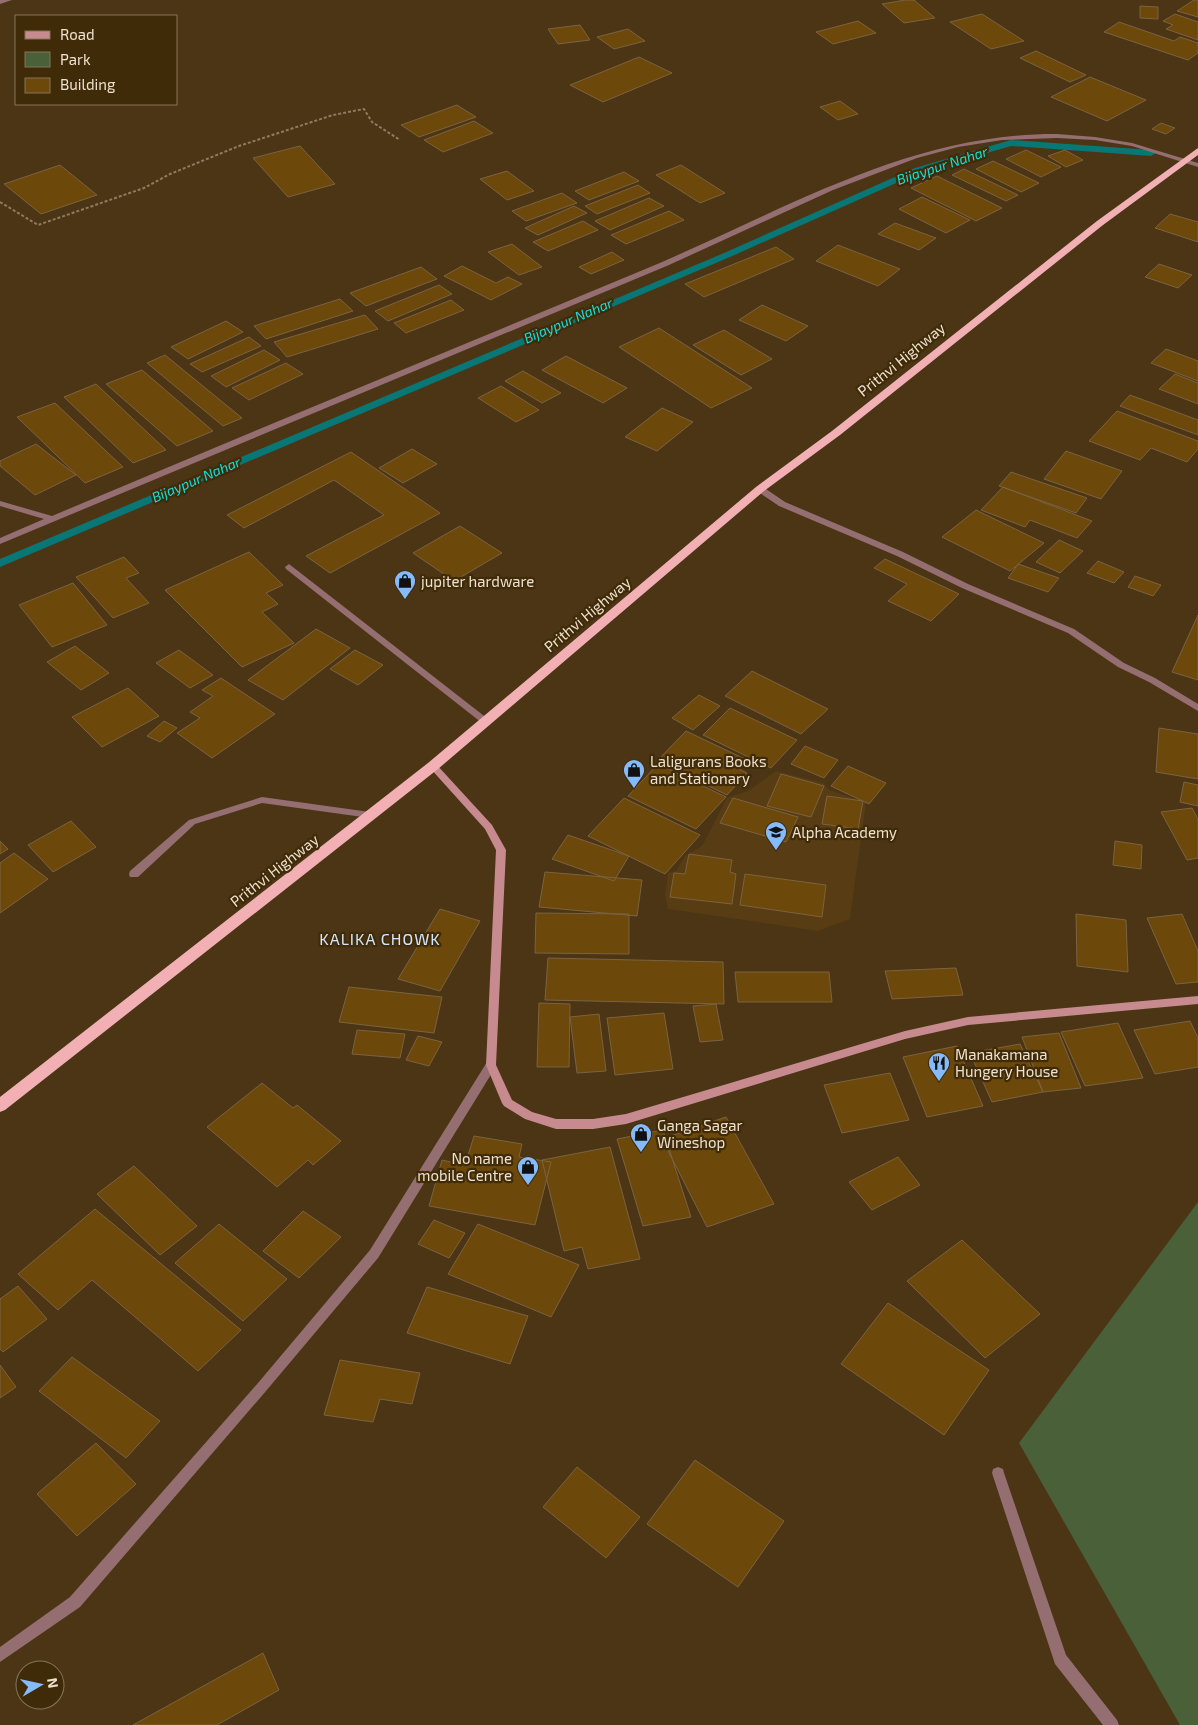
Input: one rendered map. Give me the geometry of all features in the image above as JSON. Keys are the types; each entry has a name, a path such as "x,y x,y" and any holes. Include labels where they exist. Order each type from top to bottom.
{"highway":[{"name":"Prithvi Highway","path":"0,1106 433,766 760,489 836,433 949,341 1100,223 1198,151"}],"main road":[{"path":"433,766 489,827 501,850 490,1065 508,1103 529,1116 556,1124 593,1124 626,1119 905,1034 968,1021 1198,1000"}],"street":[{"path":"0,2 9,0"},
{"path":"0,542 687,254 874,170 928,151 1004,138 1063,137 1102,140 1149,148 1198,165"},
{"path":"760,489 782,504 900,554 965,586 1071,631 1121,665 1152,680 1198,708"},
{"path":"0,503 52,519"},
{"path":"289,567 485,721"},
{"path":"134,874 192,822 262,800 370,815"},
{"path":"0,1655 75,1602 262,1387 374,1254 490,1065"},
{"path":"998,1473 1060,1659 1112,1725"}],"path":[{"path":"0,202 38,225 144,188 170,174 239,146 333,115 364,109 372,122 400,140"}],"shaded area":[{"name":"Alpha Academy","path":"776,771 824,783 829,790 866,802 850,919 818,931 668,909 665,895 668,873 676,871 685,856 702,846 727,798 748,791"}],"green space":[{"path":"1198,1202 1198,1725 1180,1725 1019,1443"}],"building":[{"path":"914,0 935,18 904,23 882,4"},
{"path":"1194,0 1198,0 1198,17 1177,11"},
{"path":"1140,6 1158,7 1158,19 1140,18"},
{"path":"982,14 1024,41 991,49 950,22"},
{"path":"1175,14 1198,22 1198,40 1166,29 1173,25 1163,21"},
{"path":"858,21 876,33 833,44 816,32"},
{"path":"1119,22 1174,41 1180,37 1198,43 1198,53 1188,60 1104,32"},
{"path":"580,25 590,40 558,44 548,29"},
{"path":"628,29 645,41 614,49 597,37"},
{"path":"1036,51 1086,75 1070,82 1020,58"},
{"path":"639,57 672,73 603,102 570,85"},
{"path":"1090,77 1146,100 1107,121 1051,97"},
{"path":"840,101 858,114 838,120 820,107"},
{"path":"457,105 476,117 419,137 401,125"},
{"path":"474,121 493,133 443,152 424,140"},
{"path":"1161,123 1175,128 1166,134 1152,129"},
{"path":"300,146 335,184 288,197 253,158"},
{"path":"1026,150 1061,167 1041,177 1006,159"},
{"path":"1065,150 1083,160 1066,167 1048,156"},
{"path":"993,161 1039,183 1021,192 976,169"},
{"path":"60,165 97,195 41,214 4,184"},
{"path":"681,165 725,193 700,203 656,175"},
{"path":"964,169 1018,195 1006,201 952,175"},
{"path":"507,171 534,191 507,200 480,179"},
{"path":"624,172 639,181 589,200 575,191"},
{"path":"937,176 1002,208 976,221 911,188"},
{"path":"638,185 650,193 597,214 585,206"},
{"path":"562,193 577,203 526,221 512,211"},
{"path":"922,197 970,220 946,233 899,209"},
{"path":"649,198 664,206 610,230 595,221"},
{"path":"574,206 587,213 538,235 525,228"},
{"path":"669,211 684,220 626,244 611,235"},
{"path":"1170,214 1198,222 1198,242 1155,228"},
{"path":"583,221 598,230 548,251 533,242"},
{"path":"895,223 936,238 919,250 878,234"},
{"path":"512,244 542,267 519,275 488,252"},
{"path":"838,245 900,269 878,286 816,261"},
{"path":"776,247 794,259 704,297 685,284"},
{"path":"612,252 624,260 591,274 579,267"},
{"path":"1159,264 1192,275 1178,288 1145,277"},
{"path":"462,266 496,283 508,277 522,284 491,300 444,276"},
{"path":"421,267 437,279 366,306 350,293"},
{"path":"439,285 452,294 388,321 375,311"},
{"path":"340,299 353,311 266,339 254,326"},
{"path":"451,300 464,310 406,333 394,323"},
{"path":"762,305 808,326 786,341 739,320"},
{"path":"365,315 378,329 287,357 274,342"},
{"path":"226,321 243,332 188,359 171,347"},
{"path":"659,328 752,388 711,408 619,347"},
{"path":"724,330 772,359 741,375 693,345"},
{"path":"249,337 261,346 202,372 190,364"},
{"path":"1166,349 1198,361 1198,381 1151,363"},
{"path":"264,350 280,360 226,387 211,376"},
{"path":"165,355 242,418 223,426 147,363"},
{"path":"566,356 627,388 603,403 542,370"},
{"path":"286,363 303,374 249,400 232,388"},
{"path":"142,370 213,431 177,446 106,384"},
{"path":"523,371 561,393 542,403 505,381"},
{"path":"1175,374 1198,383 1198,404 1159,389"},
{"path":"96,384 166,450 133,463 64,397"},
{"path":"501,386 539,410 516,422 478,398"},
{"path":"1130,395 1198,420 1198,435 1120,406"},
{"path":"55,403 123,467 85,483 17,417"},
{"path":"662,408 693,422 657,451 625,437"},
{"path":"1117,411 1198,441 1198,449 1187,462 1151,448 1140,460 1089,441"},
{"path":"36,444 76,475 35,495 0,466 0,461"},
{"path":"412,449 437,464 403,483 379,468"},
{"path":"1066,451 1122,471 1101,499 1044,479"},
{"path":"351,452 440,513 330,573 306,556 384,515 334,480 244,528 227,515"},
{"path":"1011,472 1087,498 1076,513 999,486"},
{"path":"1003,487 1092,521 1077,538 1030,520 1025,527 981,510"},
{"path":"976,510 1044,543 1010,571 942,537"},
{"path":"460,526 502,553 454,581 413,553"},
{"path":"1059,540 1083,551 1060,573 1036,562"},
{"path":"249,552 283,585 266,593 278,604 262,612 294,643 242,667 165,590"},
{"path":"124,557 139,573 126,578 149,603 113,618 76,577"},
{"path":"885,559 959,594 931,621 888,601 907,584 874,568"},
{"path":"1098,561 1124,572 1114,583 1087,573"},
{"path":"1018,564 1059,578 1048,592 1008,578"},
{"path":"1135,576 1161,585 1153,596 1128,587"},
{"path":"73,583 107,625 52,647 19,605"},
{"path":"1198,615 1198,680 1172,672"},
{"path":"316,629 350,648 283,700 248,680"},
{"path":"75,646 109,673 81,690 47,662"},
{"path":"179,650 213,675 190,688 156,663"},
{"path":"355,650 383,665 358,685 330,669"},
{"path":"752,671 828,709 801,734 725,696"},
{"path":"221,678 275,714 212,758 177,733 200,718 190,712 213,696 202,690"},
{"path":"128,688 159,716 102,747 72,717"},
{"path":"699,695 720,706 693,730 672,718"},
{"path":"730,708 797,740 771,768 703,735"},
{"path":"164,721 177,728 160,742 147,736"},
{"path":"1159,728 1198,734 1198,779 1156,772"},
{"path":"686,731 747,760 739,769 747,773 727,795 657,761"},
{"path":"805,746 838,760 824,778 791,764"},
{"path":"658,764 726,797 696,829 628,796"},
{"path":"848,766 886,783 869,804 831,786"},
{"path":"781,774 824,786 811,817 767,806"},
{"path":"1184,782 1198,785 1198,806 1180,802"},
{"path":"827,796 863,801 858,829 822,824"},
{"path":"624,798 700,835 665,874 588,836"},
{"path":"733,798 798,817 786,842 720,823"},
{"path":"1192,808 1198,819 1198,858 1187,860 1161,812"},
{"path":"71,821 96,847 53,872 28,845"},
{"path":"568,835 629,856 614,881 552,859"},
{"path":"0,841 8,849 0,854"},
{"path":"1115,841 1142,845 1141,869 1113,865"},
{"path":"14,853 48,879 0,913 0,863"},
{"path":"689,854 732,860 730,872 736,874 732,904 670,897 674,873 685,874"},
{"path":"545,872 642,880 637,916 539,907"},
{"path":"745,874 826,885 822,917 740,905"},
{"path":"440,909 480,921 440,991 398,979"},
{"path":"536,913 629,914 629,954 535,953"},
{"path":"1076,914 1126,920 1128,972 1077,966"},
{"path":"1182,914 1198,951 1198,982 1176,984 1147,918"},
{"path":"548,958 723,962 724,1004 545,1000"},
{"path":"956,968 963,995 892,999 885,971"},
{"path":"735,972 829,972 832,1002 738,1002"},
{"path":"349,987 442,997 434,1033 339,1022"},
{"path":"539,1003 570,1004 569,1067 537,1067"},
{"path":"716,1004 723,1040 700,1042 693,1006"},
{"path":"664,1013 673,1069 615,1075 607,1018"},
{"path":"599,1014 606,1071 577,1073 570,1017"},
{"path":"1190,1021 1198,1038 1198,1067 1155,1074 1134,1030"},
{"path":"1118,1023 1143,1078 1085,1086 1061,1032"},
{"path":"357,1030 405,1034 400,1058 352,1054"},
{"path":"1059,1033 1081,1088 1043,1092 1022,1037"},
{"path":"418,1036 442,1042 429,1066 406,1060"},
{"path":"1020,1044 1043,1092 992,1102 970,1053"},
{"path":"957,1046 983,1106 927,1117 903,1057"},
{"path":"890,1073 909,1120 842,1133 824,1085"},
{"path":"262,1083 293,1108 297,1105 341,1141 313,1165 308,1160 277,1187 207,1127"},
{"path":"726,1117 774,1204 707,1227 662,1139"},
{"path":"663,1130 691,1217 643,1226 617,1139"},
{"path":"474,1136 522,1144 519,1157 551,1162 535,1225 429,1206 442,1160 465,1165"},
{"path":"610,1147 640,1259 588,1269 582,1247 564,1251 542,1160"},
{"path":"898,1157 920,1185 872,1210 849,1182"},
{"path":"134,1166 197,1226 160,1255 97,1194"},
{"path":"95,1209 241,1330 198,1371 92,1280 58,1310 18,1274"},
{"path":"303,1211 341,1237 299,1278 263,1251"},
{"path":"434,1220 465,1233 449,1258 418,1244"},
{"path":"219,1224 287,1279 243,1321 175,1263"},
{"path":"478,1224 579,1265 551,1317 448,1274"},
{"path":"962,1240 1040,1314 985,1358 907,1281"},
{"path":"18,1286 47,1319 3,1352 0,1349 0,1299"},
{"path":"427,1287 528,1316 510,1364 407,1333"},
{"path":"888,1303 989,1370 944,1435 841,1364"},
{"path":"72,1357 160,1421 126,1458 39,1391"},
{"path":"340,1360 420,1373 412,1404 380,1399 373,1422 324,1415"},
{"path":"0,1365 16,1387 0,1398"},
{"path":"96,1443 136,1484 77,1536 37,1494"},
{"path":"695,1460 784,1521 738,1587 647,1524"},
{"path":"577,1467 640,1517 606,1558 543,1507"},
{"path":"263,1653 279,1690 217,1725 133,1725"}],"waterway":[{"name":"Bijaypur Nahar","path":"0,563 727,255 918,170 1011,143 1151,153"}],"place":[{"name":"jupiter hardware","path":"405,600"},
{"name":"Laligurans Books and Stationary","path":"634,789"},
{"name":"Alpha Academy","path":"776,851"},
{"name":"Manakamana Hungery House","path":"939,1082"},
{"name":"Ganga Sagar Wineshop","path":"641,1153"},
{"name":"No name mobile Centre","path":"528,1186"}],"district":[{"name":"KALIKA CHOWK","path":"380,938"}]}
